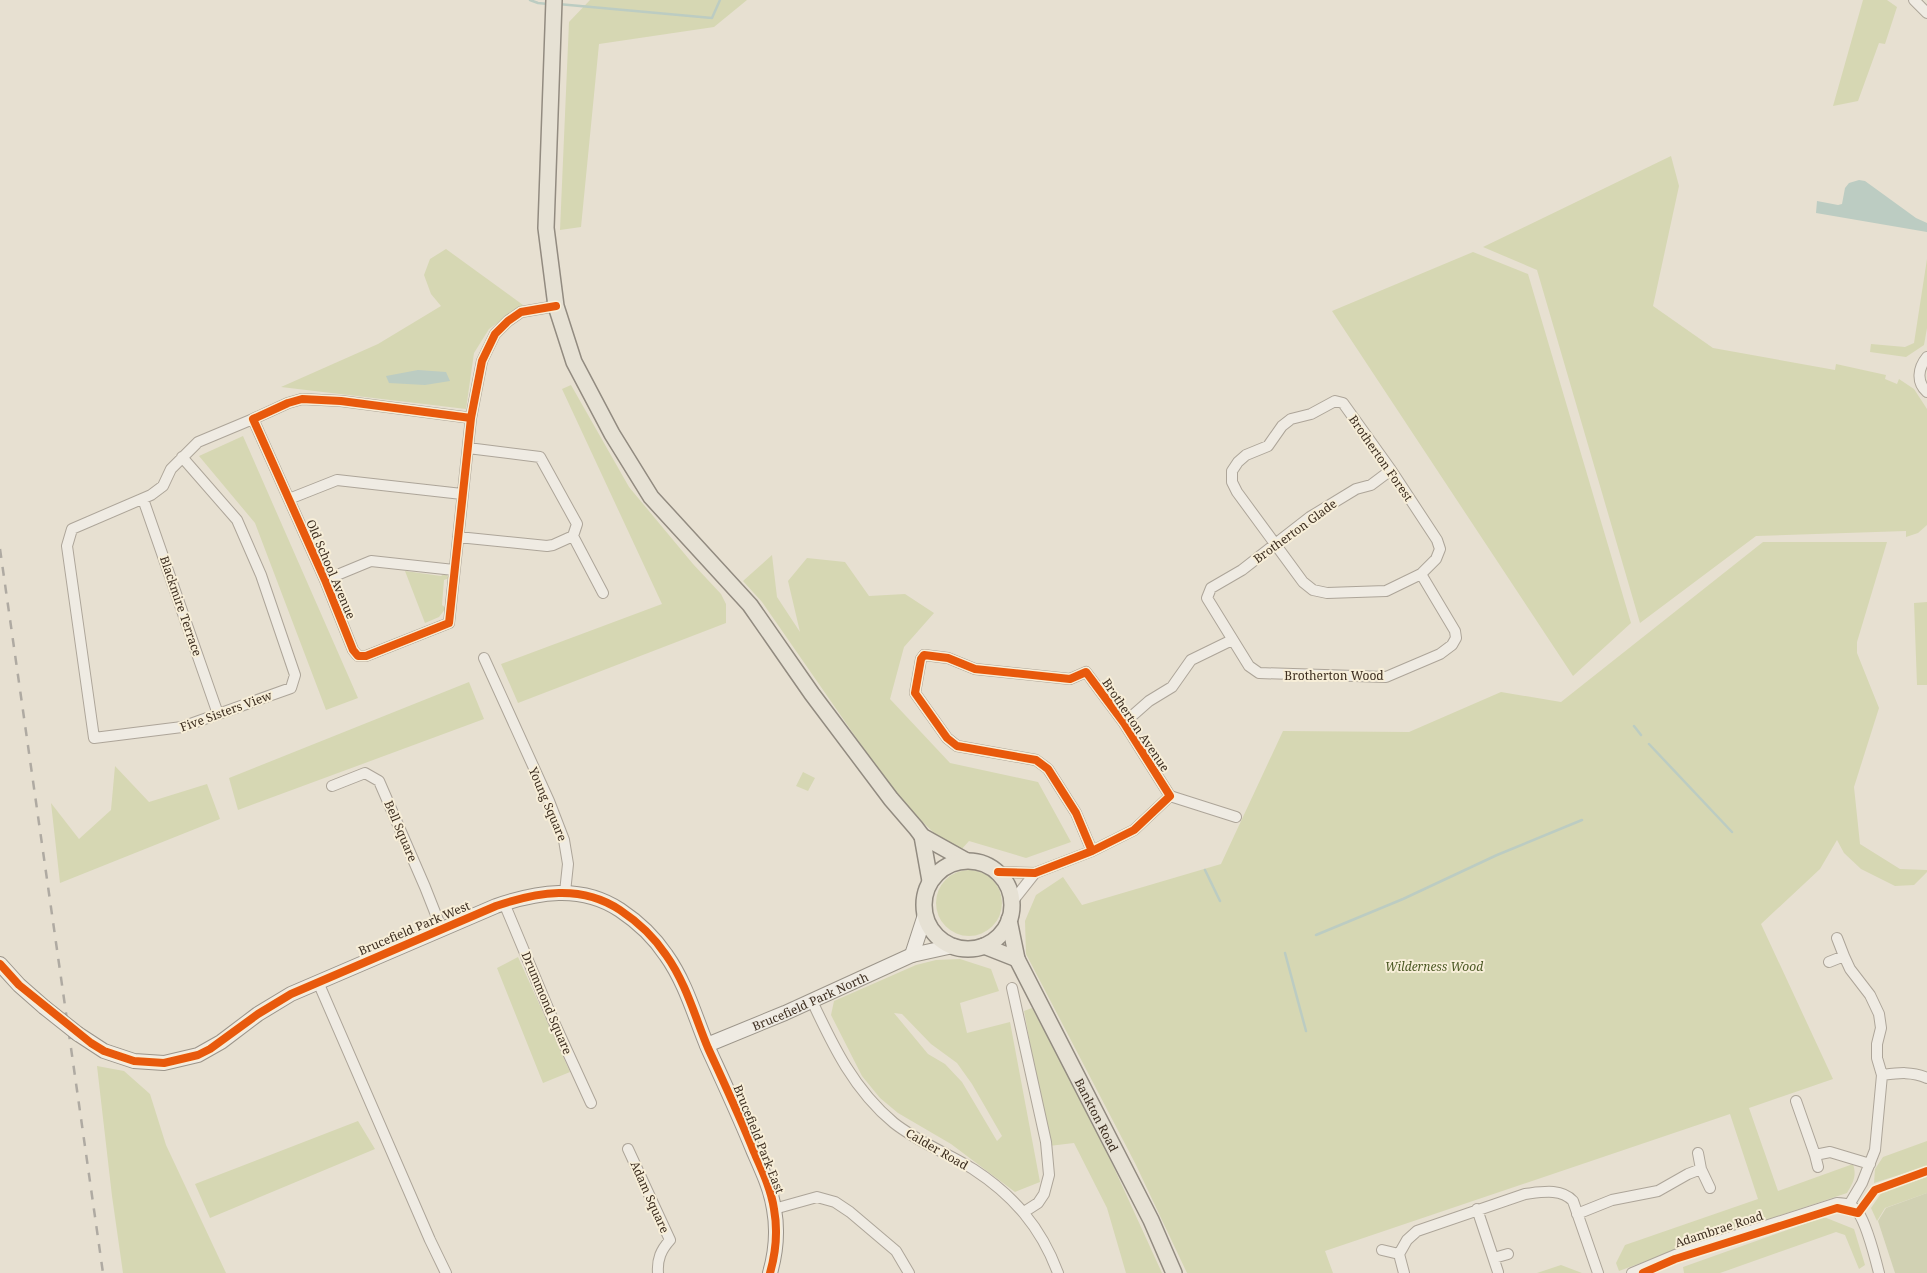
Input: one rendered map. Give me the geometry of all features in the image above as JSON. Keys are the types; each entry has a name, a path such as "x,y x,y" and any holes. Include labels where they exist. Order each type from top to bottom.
{"main road":[{"path":"554,0 546,228 556,306 574,362 612,434 651,497 750,605 812,694 879,784 922,836 965,860 983,863 998,872 1005,880 1012,902 1010,920 1004,931 995,940 974,949 953,946 940,939 931,928 925,915 924,904 930,881 952,863 965,860"},
{"path":"922,836 930,881"},
{"name":"Bankton Road","path":"1010,920 1017,959 1151,1220 1174,1273"},
{"path":"984,946 1017,959"}],"street":[{"path":"1914,0 1927,13"},
{"name":"Old School Avenue","path":"253,419 325,580 353,650 358,656 366,656 449,623 471,418 482,361 495,334 508,321 521,312 556,306"},
{"path":"1927,357 1919,373 1920,382 1927,392"},
{"path":"253,419 288,403 302,399 347,402 471,418"},
{"name":"Brotherton Forest","path":"1275,545 1237,492 1232,482 1232,471 1246,455 1268,446 1282,426 1291,419 1311,414 1335,401 1343,404 1391,470 1437,540 1440,550 1436,559 1421,574"},
{"name":"Five Sisters View","path":"182,457 237,520 261,574 295,675 291,688 174,729 94,738 67,546 72,529 143,499 163,486 171,470 182,457 198,442 253,419"},
{"path":"458,536 553,546 573,536 577,524 540,457 468,448"},
{"name":"Brotherton Glade","path":"1207,598 1211,588 1242,570 1310,517 1356,489 1371,485 1391,470"},
{"path":"289,499 337,480 462,494"},
{"name":"Blackmire Terrace","path":"143,499 218,714"},
{"path":"573,536 603,593"},
{"path":"1275,545 1302,582 1313,590 1320,592 1365,593 1386,591 1421,574"},
{"name":"Old School Avenue","path":"325,580 371,561 454,570"},
{"name":"Brotherton Wood","path":"1207,598 1249,666 1259,673 1386,677 1440,654 1452,645 1456,638 1455,631 1421,574"},
{"name":"Brotherton Avenue","path":"1124,723 1149,701 1172,687 1191,660 1232,640"},
{"name":"Brotherton Avenue","path":"1092,851 1076,813 1048,769 1036,760 957,746 947,738 915,693 920,659 924,655 948,658 975,669 1070,679 1086,672 1124,723 1170,796"},
{"name":"Young Square","path":"484,658 564,840 568,864 565,892"},
{"name":"Bell Square","path":"332,786 365,773 379,781 442,930"},
{"path":"998,872 1035,873 1092,851 1134,830 1170,796 1236,817"},
{"path":"1198,816 1203,807"},
{"path":"1012,902 1035,873"},
{"name":"Brucefield Park West","path":"0,964 19,985 44,1007 78,1034 104,1051 134,1061 164,1063 198,1055 210,1049 273,1004 318,982 504,903 526,896 565,892 610,904 642,927 667,955 684,986 707,1045"},
{"name":"Drummond Square","path":"504,903 553,1020 591,1103"},
{"path":"912,955 925,915"},
{"path":"1838,938 1850,969 1870,995 1879,1014 1881,1028 1877,1058 1882,1075 1875,1150 1849,1206 1858,1212 1879,1273"},
{"name":"Brucefield Park North","path":"707,1045 812,1001 912,955 953,946"},
{"path":"1829,962 1844,956"},
{"path":"318,982 446,1273"},
{"path":"1012,988 1046,1142 1049,1175 1044,1194 1038,1202 1024,1212"},
{"name":"Calder Road","path":"812,1001 839,1056 855,1083 873,1103 893,1122 915,1138 972,1169 1009,1196 1024,1212 1050,1251 1058,1273"},
{"name":"Brucefield Park East","path":"707,1045 767,1182 774,1209 776,1241 770,1273"},
{"path":"1882,1075 1900,1072 1912,1073 1927,1078"},
{"path":"1796,1102 1818,1167"},
{"name":"Adam Square","path":"628,1149 670,1240 661,1250 658,1273"},
{"path":"1815,1155 1830,1152 1870,1164"},
{"path":"1698,1153 1701,1169 1710,1188"},
{"path":"1577,1214 1612,1200 1658,1190 1701,1169"},
{"path":"1404,1273 1399,1254 1406,1240 1417,1231 1525,1194 1558,1192 1567,1195 1573,1202 1598,1273"},
{"path":"774,1209 817,1197 835,1202 850,1212 896,1251 909,1273"},
{"name":"Adambrae Road","path":"1632,1273 1675,1255 1837,1203 1849,1206"},
{"path":"1477,1209 1498,1272"},
{"path":"1382,1250 1399,1254"},
{"path":"1494,1258 1508,1254"}],"green space":[{"path":"590,0 747,0 714,27 599,44 581,227 560,230 569,22"},
{"path":"1863,0 1887,0 1897,7 1885,44 1879,43 1858,101 1833,106"},
{"path":"1671,156 1679,186 1653,306 1713,348 1835,370 1836,364 1886,375 1885,379 1897,384 1899,379 1914,389 1927,409 1927,525 1918,533 1906,537 1906,531 1756,536 1640,623 1537,270 1483,247"},
{"path":"446,249 523,305 489,329 474,353 466,409 281,387 378,344 441,306 431,294 424,275 430,259"},
{"path":"1473,252 1528,274 1631,623 1573,676 1332,311"},
{"path":"1927,259 1927,328 1924,345 1906,357 1870,352 1871,344 1905,347 1914,343"},
{"path":"571,385 629,487 693,564 721,594 726,604 726,623 518,703 501,664 662,604 562,389"},
{"path":"243,436 358,698 326,710 255,523 199,456"},
{"name":"Wilderness Wood","path":"1763,542 1887,542 1857,642 1857,653 1879,708 1854,787 1860,844 1900,869 1927,870 1927,872 1914,885 1895,886 1861,869 1844,853 1837,840 1820,869 1761,924 1833,1079 1749,1108 1778,1191 1853,1164 1854,1179 1847,1193 1619,1271 1616,1263 1625,1245 1758,1199 1730,1114 1325,1251 1333,1273 1187,1273 1135,1163 1026,954 1025,921 1036,895 1063,877 1082,905 1221,864 1283,731 1409,732 1501,692 1561,702"},
{"path":"772,555 777,597 800,632 788,581 807,558 845,562 869,596 905,594 934,613 904,647 890,699 950,763 1038,782 1071,842 1026,858 969,841 960,851 935,834 898,798 762,602 743,581"},
{"path":"405,571 441,576 445,573 449,578 444,580 442,605 446,608 439,617 425,623"},
{"path":"1927,602 1927,685 1917,685 1914,603"},
{"path":"469,682 484,719 238,810 229,778"},
{"path":"115,766 149,802 207,784 220,819 60,883 51,803 79,839 111,810"},
{"path":"803,772 815,778 808,791 796,786"},
{"path":"963,870 975,870 987,875 997,885 1002,897 1000,916 987,931 975,936 963,936 951,931 941,921 936,909 936,897 941,885 951,875"},
{"path":"518,957 570,1072 543,1083 497,968"},
{"path":"960,959 991,969 999,991 960,1003 967,1033 1010,1022 1040,1182 1015,1192 951,1144 898,1113 880,1098 862,1076 831,1015 834,1001 916,965 936,960","holes":["894,1013 902,1014 931,1044 957,1063 972,1084 1002,1136 997,1141 962,1082 945,1064 928,1054"]},
{"path":"1032,1008 1094,1124 1162,1273 1126,1273 1107,1208 1074,1143 1049,1146 1024,1011"},
{"path":"97,1066 124,1071 150,1094 166,1145 226,1273 123,1273"},
{"path":"358,1121 375,1149 210,1218 195,1184"},
{"path":"1927,1141 1927,1166 1874,1183 1875,1169 1883,1157"},
{"path":"1927,1177 1927,1193 1885,1208 1877,1221 1871,1208 1882,1192"},
{"path":"1927,1193 1927,1273 1895,1273 1878,1221 1886,1208"},
{"path":"1824,1217 1854,1229 1865,1265 1859,1269 1845,1235 1836,1232 1720,1273 1684,1273 1683,1267"},
{"path":"1561,1265 1582,1273 1537,1273"}],"shaded area":[{"path":"1859,180 1865,181 1916,218 1927,223 1927,232 1816,213 1817,201 1842,204 1845,188 1849,183"},
{"path":"418,370 446,372 450,381 425,385 389,383 386,376"}],"waterway":[{"path":"530,0 548,4"},
{"path":"558,4 712,18 720,0"},
{"path":"1634,726 1641,735"},
{"path":"1649,744 1732,832"},
{"path":"1316,935 1403,899 1497,855 1582,820"},
{"path":"1205,870 1220,901"},
{"path":"1285,953 1306,1031"}],"railway":[{"path":"0,549 103,1273"}],"cycle path":[{"path":"471,418 341,401 302,399 288,403 253,419 325,580 353,650 358,656 366,656 449,623 471,418 482,361 495,334 508,321 521,312 556,306"},
{"path":"998,872 1035,873 1092,851 1134,830 1170,796 1124,723 1086,672 1070,679 975,669 948,658 924,655 921,659 915,693 947,738 957,746 1036,760 1048,769 1076,813 1092,851"},
{"path":"0,964 19,985 91,1043 104,1051 134,1061 164,1063 198,1055 210,1049 258,1014 291,994 496,906 527,897 559,893 590,896 605,902 627,915 651,936 673,966 685,989 708,1048 771,1194 776,1233 774,1257 770,1273"},
{"path":"1643,1273 1675,1259 1837,1208 1858,1213 1875,1190 1927,1171"}]}
